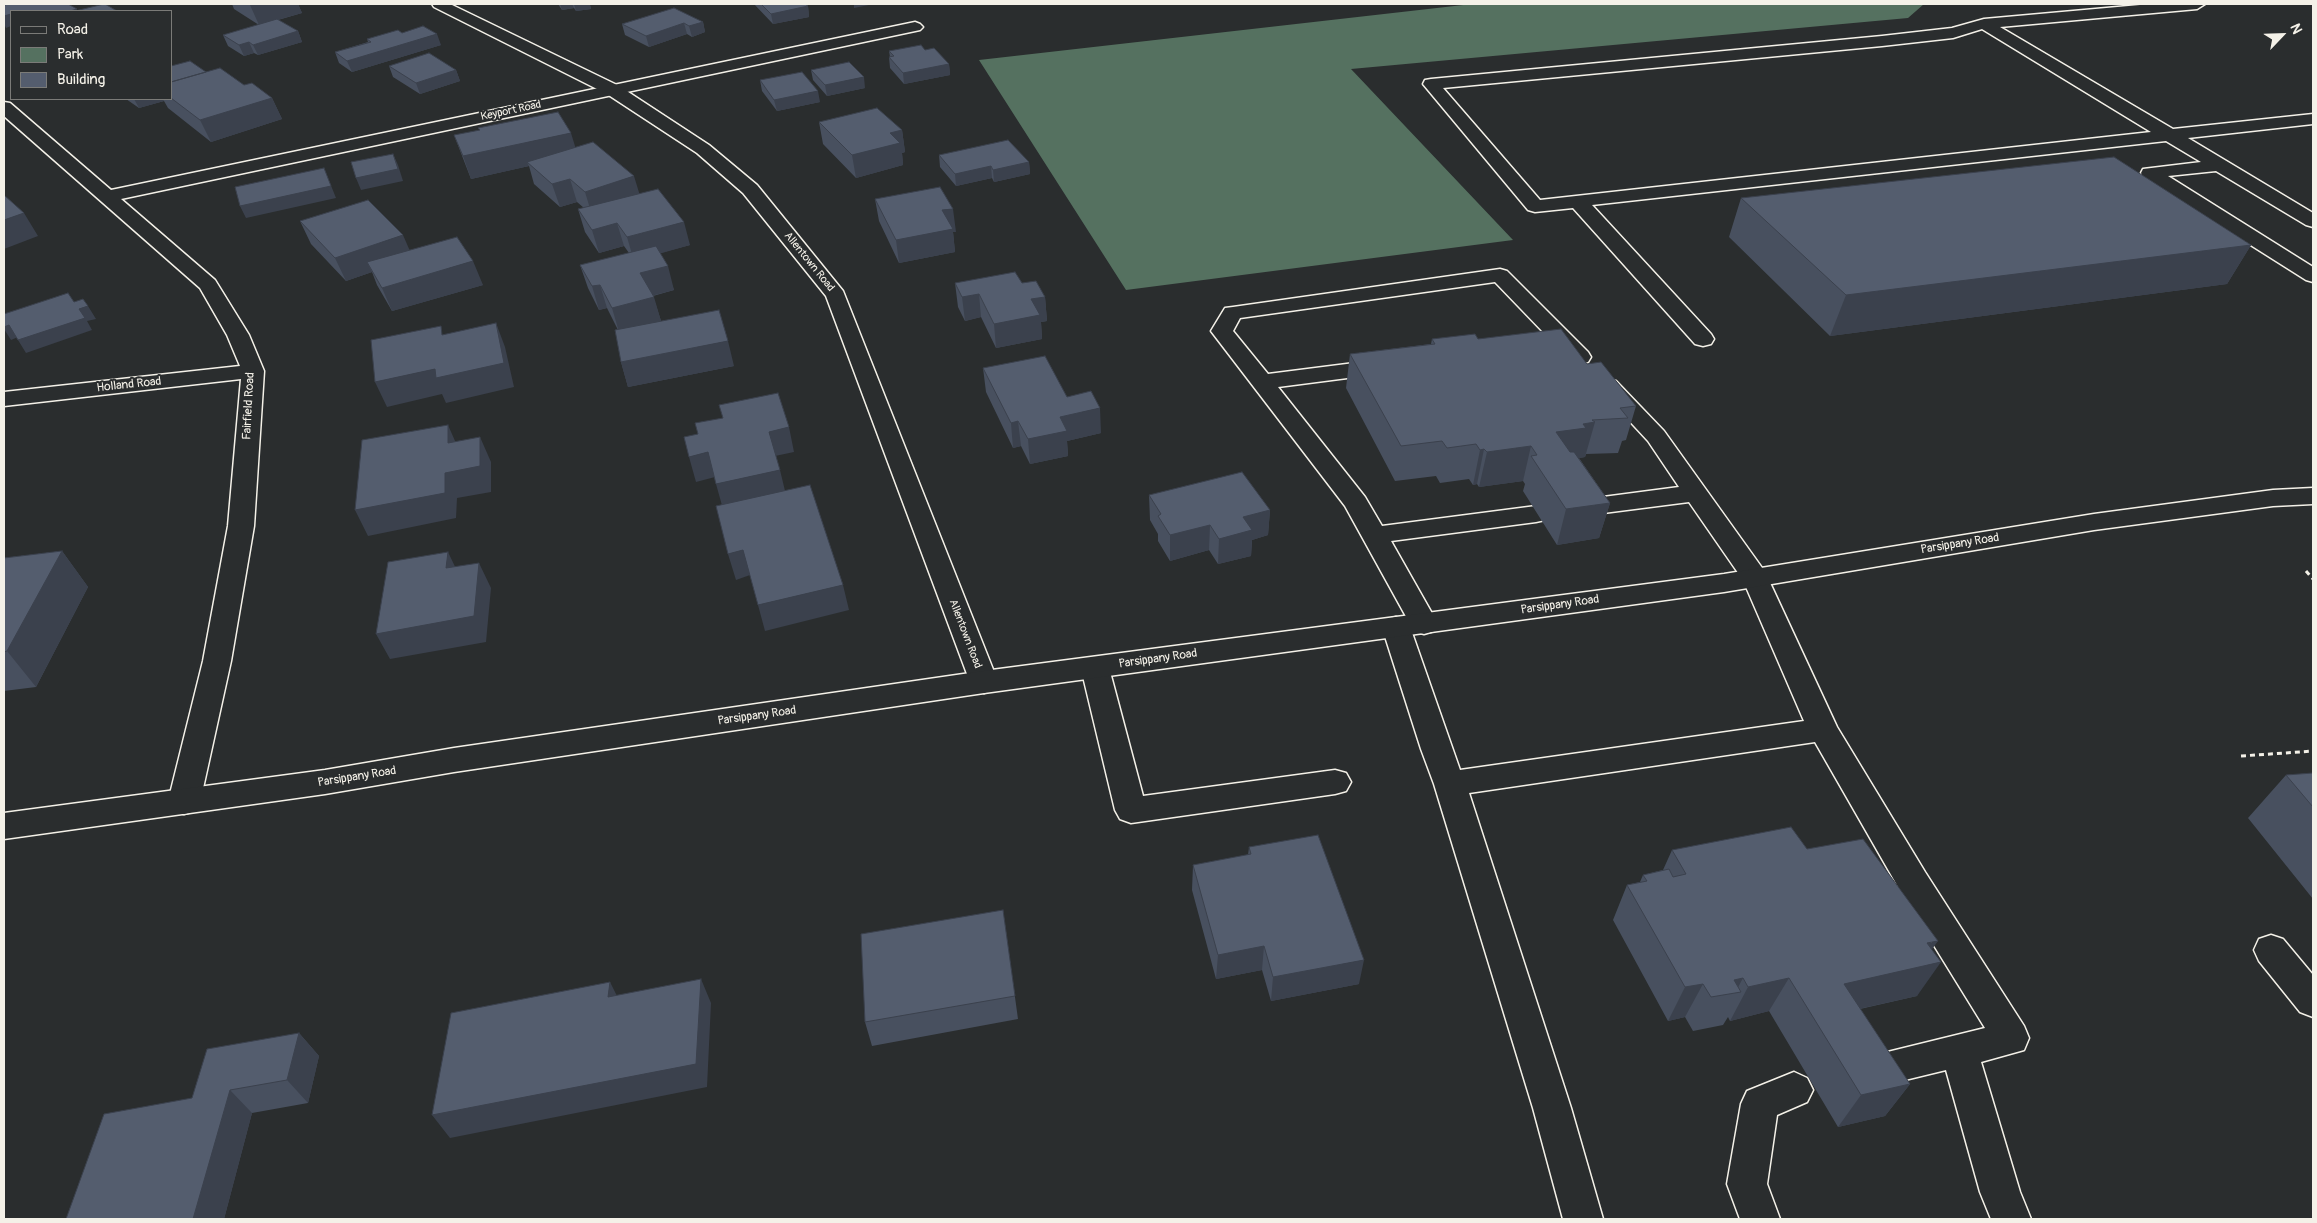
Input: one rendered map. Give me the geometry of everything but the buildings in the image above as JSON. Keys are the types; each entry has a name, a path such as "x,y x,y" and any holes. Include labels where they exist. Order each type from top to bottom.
{"street":[{"name":"Allentown Road","path":"439,4 613,90 703,149 750,189 836,295 984,682"},
{"path":"2197,4 1984,24 1953,33 1882,41 1431,84 1535,206 2313,119"},
{"path":"1984,24 2313,221"},
{"name":"Keyport Road","path":"108,196 915,27"},
{"name":"Fairfield Road","path":"4,107 208,284 238,334 254,371 241,526 217,661 184,802"},
{"path":"2219,165 2150,172 2313,276"},
{"path":"1577,201 1703,339"},
{"path":"1583,1219 1549,1099 1450,784 1436,749 1410,625 1374,535 1356,503 1222,331 1233,313 1500,275 1656,436 1756,578 1823,730 1913,882 2011,1038 1868,1072"},
{"path":"1537,348 1566,344"},
{"path":"1262,382 1409,363"},
{"name":"Holland Road","path":"4,399 254,371"},
{"path":"1580,508 1696,493"},
{"name":"Parsippany Road","path":"6,831 184,802 984,682 1756,578 2094,522 2273,498 2313,496"},
{"path":"1374,535 1536,514"},
{"path":"1095,668 1131,810 1335,782"},
{"path":"1450,784 1823,730"},
{"path":"2271,950 2313,1001"},
{"path":"1959,1050 2005,1205"},
{"path":"1760,1219 1747,1184 1760,1104 1794,1090"}],"path":[{"path":"2306,571 2313,579"},
{"path":"2241,756 2313,751"}],"green space":[{"path":"1472,4 1924,4 1908,18 1351,69 1513,240 1126,290 979,60"}]}
